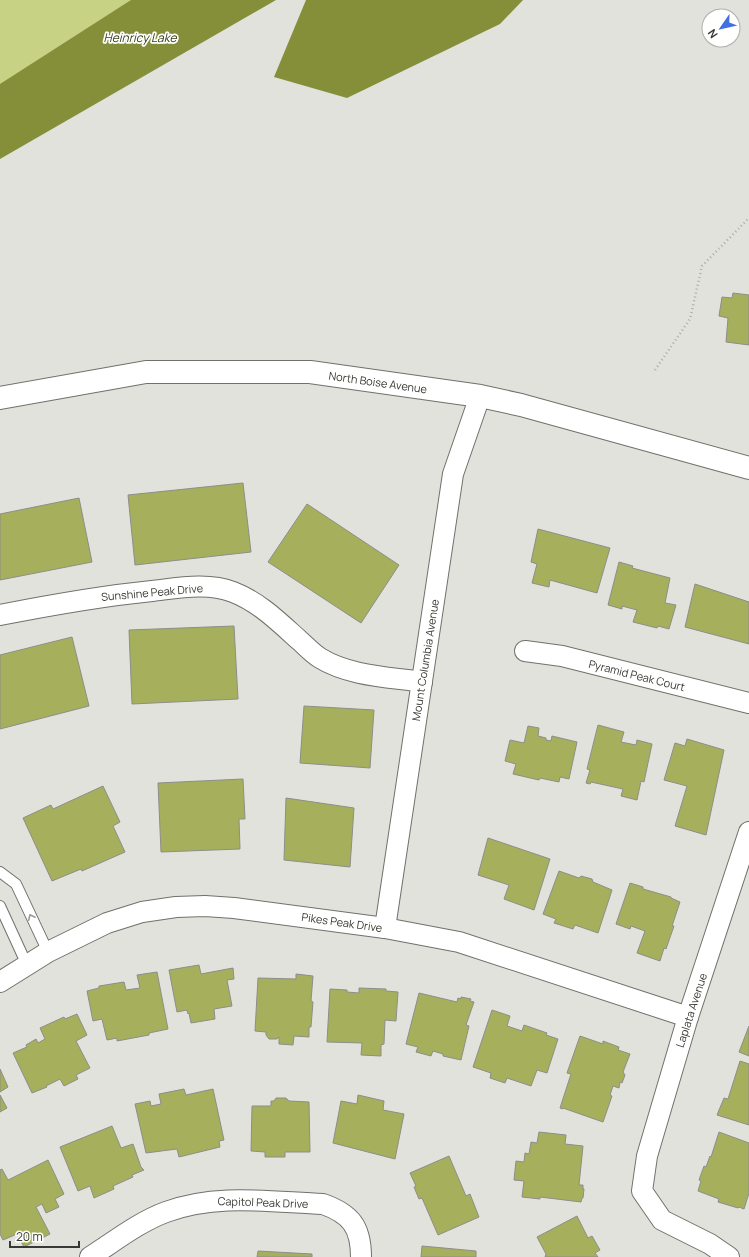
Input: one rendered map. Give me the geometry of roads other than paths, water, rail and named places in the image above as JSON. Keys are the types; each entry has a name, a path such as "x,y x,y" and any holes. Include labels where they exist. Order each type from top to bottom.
{"street":[{"name":"North Boise Avenue","path":"0,398 146,372 310,372 480,396 521,405 749,468"},
{"name":"Mount Columbia Avenue","path":"385,928 453,474 480,396"},
{"name":"Sunshine Peak Drive","path":"0,615 113,595 178,588 212,587 233,592 252,602 272,616 318,657 333,665 352,671 422,682"},
{"name":"Pyramid Peak Court","path":"525,651 562,656 749,703"},
{"name":"Laplata Avenue","path":"729,1257 710,1244 662,1220 642,1191 647,1156 688,1016 749,832"},
{"name":"Pikes Peak Drive","path":"0,982 48,952 107,923 142,912 176,907 205,906 234,908 385,928 459,942 688,1016"},
{"name":"Capitol Peak Drive","path":"90,1257 139,1225 165,1212 193,1203 222,1200 323,1204 338,1209 350,1219 356,1229 361,1245 361,1257"}],"lane":[{"path":"0,872 16,884 48,952"},
{"path":"0,906 27,965"}],"water":[{"name":"Heinricy Lake","path":"131,0 276,0 0,159 0,84"},
{"path":"306,0 523,0 500,24 347,98 274,77"}]}
